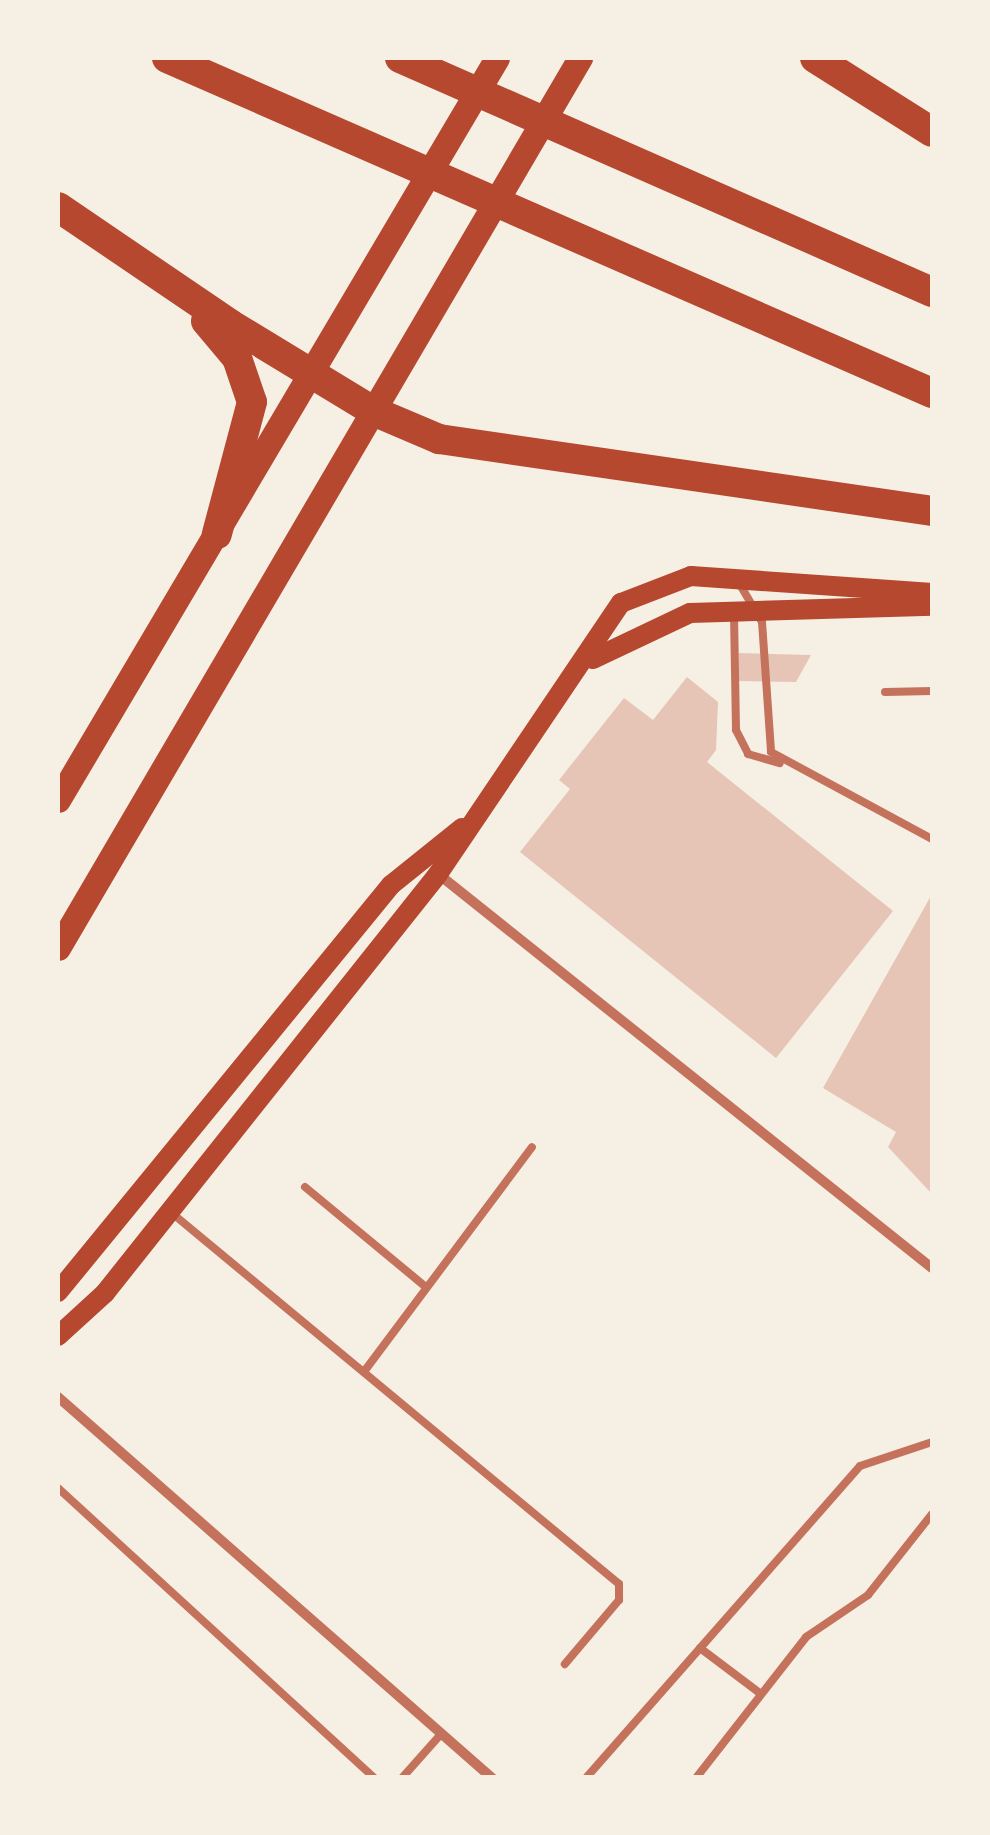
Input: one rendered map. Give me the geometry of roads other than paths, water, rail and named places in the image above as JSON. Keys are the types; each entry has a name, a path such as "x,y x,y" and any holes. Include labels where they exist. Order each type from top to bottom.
{"highway":[{"path":"168,58 932,394"},
{"path":"400,58 932,292"},
{"path":"815,58 932,132"},
{"path":"58,206 373,411 460,444 932,511"},
{"path":"148,266 229,346 249,388 250,417 217,534"}],"main road":[{"path":"58,800 497,58"},
{"path":"58,948 580,58"},
{"path":"58,1336 170,1211 438,874 467,825 591,660 621,603 645,587 732,576 932,593"},
{"path":"591,660 672,617 734,610 932,606"},
{"path":"58,1292 420,857 467,825"}],"street":[{"path":"420,857 932,1268"},
{"path":"58,1397 492,1778"}],"lane":[{"path":"732,576 759,609 764,740 784,764"},
{"path":"734,610 736,730 748,754 784,764 932,839"},
{"path":"885,692 932,691"},
{"path":"366,1369 532,1146"},
{"path":"305,1187 426,1286"},
{"path":"170,1211 366,1369 619,1584 620,1600 564,1664"},
{"path":"586,1778 860,1466 932,1442"},
{"path":"58,1488 374,1778"},
{"path":"696,1778 806,1637 868,1595 932,1514"},
{"path":"700,1648 761,1694"},
{"path":"402,1778 442,1733"}]}
